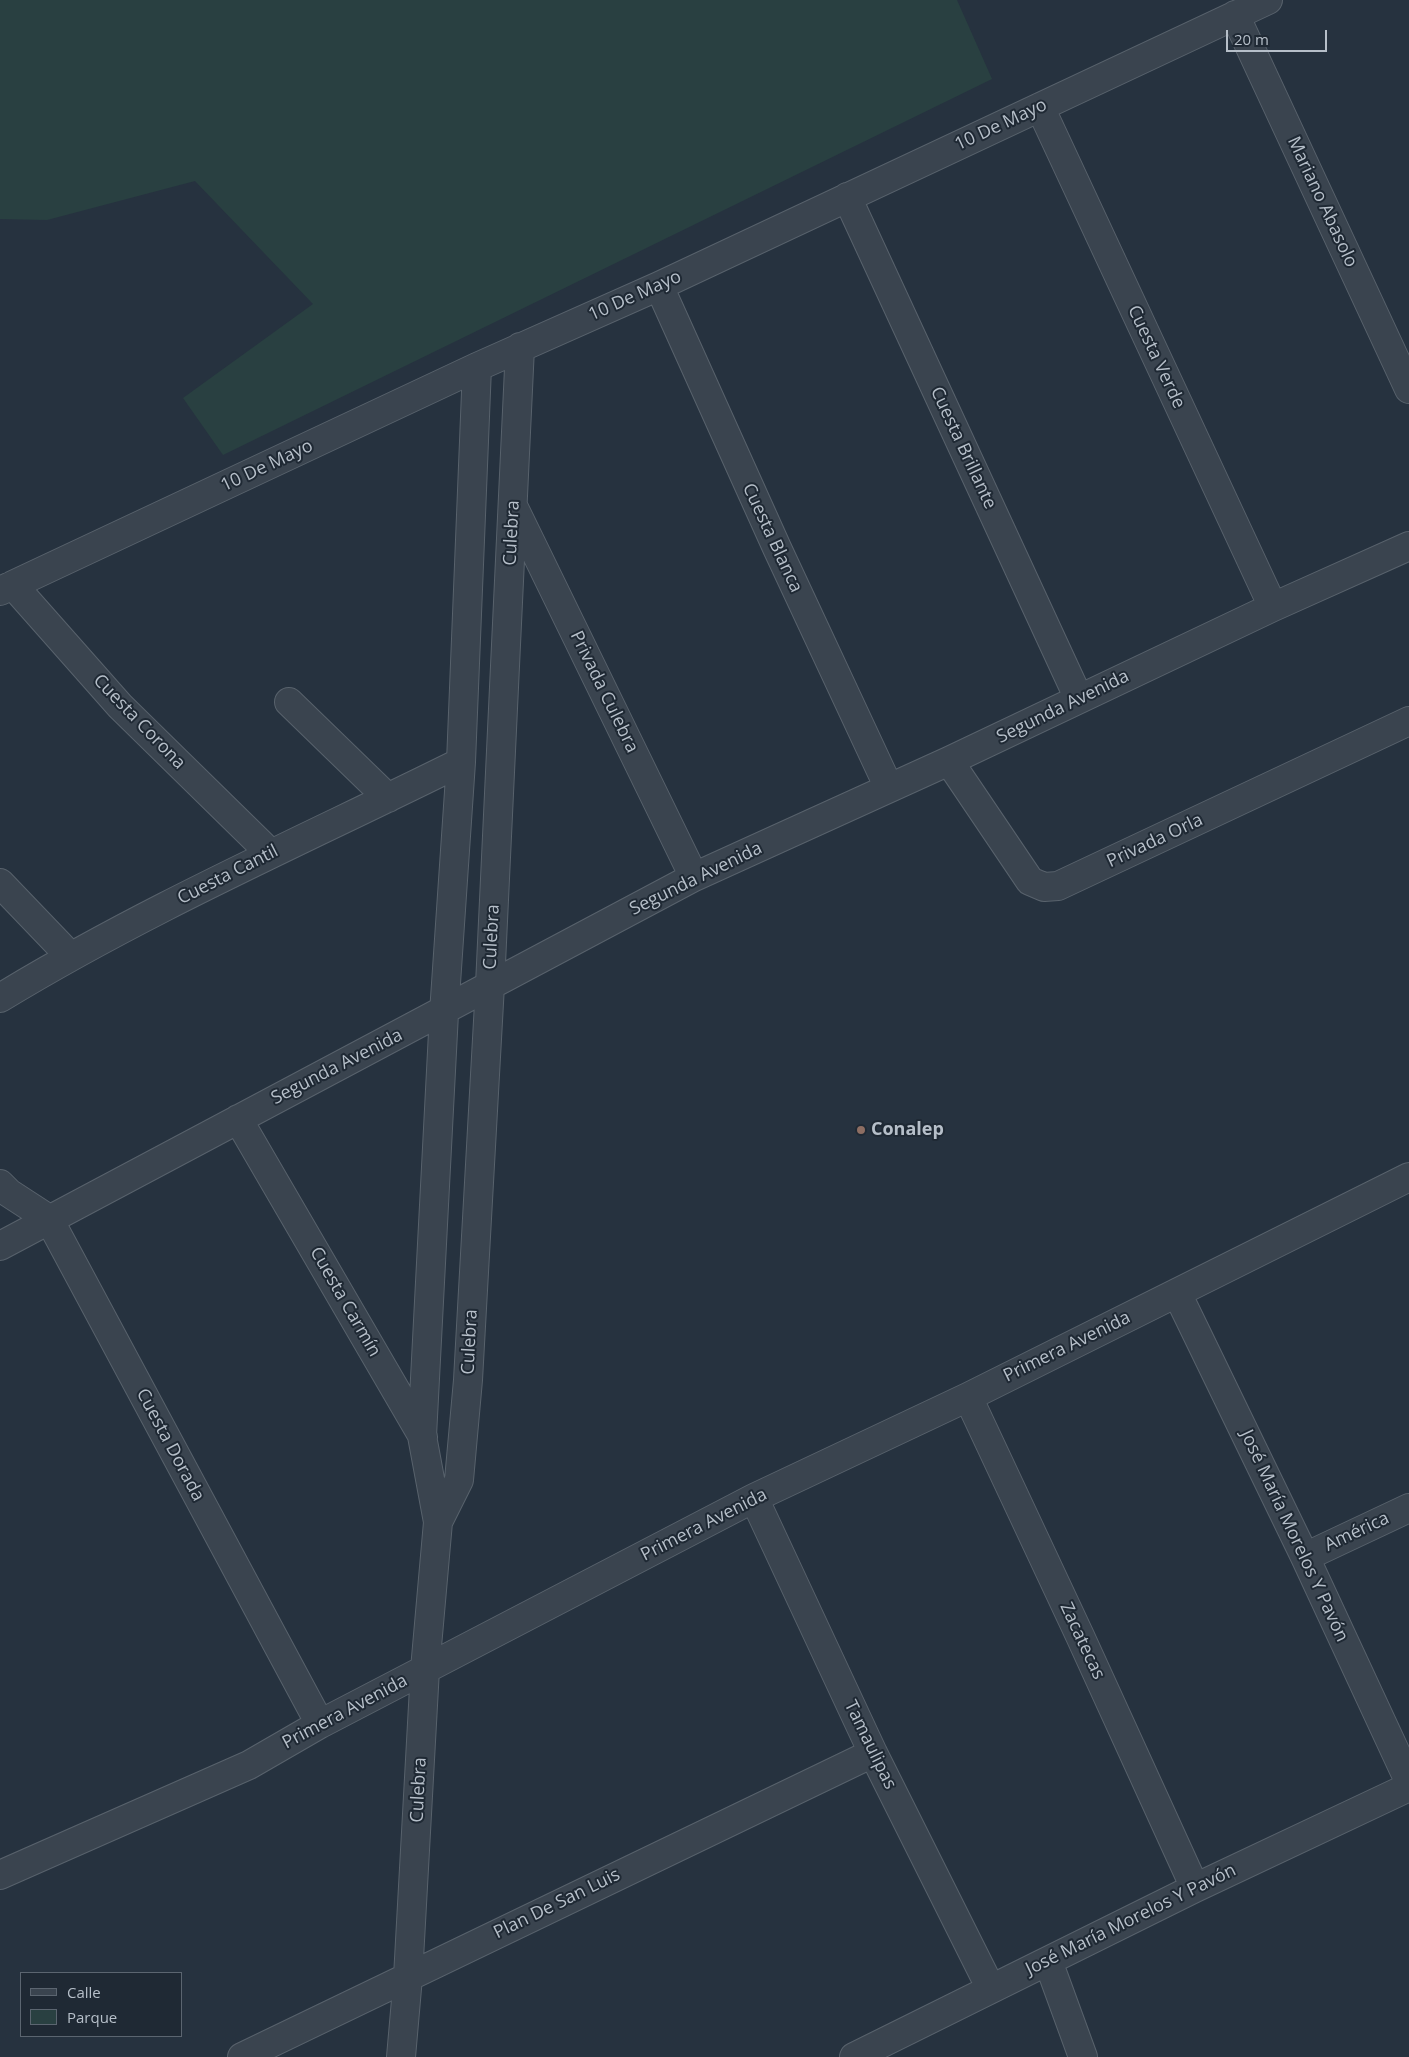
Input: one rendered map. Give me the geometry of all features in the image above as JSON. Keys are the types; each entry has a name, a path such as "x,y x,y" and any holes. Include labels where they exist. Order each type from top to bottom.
{"street":[{"name":"10 De Mayo","path":"7,588 520,347 659,286 1268,0"},
{"name":"Mariano Abasolo","path":"1235,15 1409,389"},
{"name":"Cuesta Verde","path":"1040,107 1273,607"},
{"name":"Cuesta Brillante","path":"847,197 1079,699"},
{"name":"Cuesta Blanca","path":"659,286 777,548 889,788"},
{"name":"Culebra","path":"438,1522 459,1480 468,1380 490,985 520,347"},
{"name":"Culebra","path":"400,2057 408,1977 425,1669 438,1522 422,1436 444,1013 461,762 477,367"},
{"name":"Privada Culebra","path":"514,506 694,877"},
{"name":"Segunda Avenida","path":"0,1246 238,1119 444,1013 490,985 694,877 949,761 1273,607 1409,546"},
{"name":"Cuesta Corona","path":"7,588 120,706 270,853"},
{"path":"290,702 388,798"},
{"name":"Privada Orla","path":"949,761 1030,881 1044,887 1058,886 1409,721"},
{"name":"Cuesta Cantil","path":"0,998 70,956 270,853 461,762"},
{"path":"0,884 70,956"},
{"name":"Cuesta Carmín","path":"238,1119 422,1436 459,1480"},
{"name":"Primera Avenida","path":"0,1875 249,1765 320,1724 754,1498 968,1397 1409,1177"},
{"name":"Cuesta Dorada","path":"0,1184 9,1193 49,1219 320,1724"},
{"name":"José María Morelos Y Pavón","path":"1177,1293 1305,1557 1409,1781"},
{"name":"Zacatecas","path":"968,1397 1195,1888"},
{"name":"Tamaulipas","path":"754,1498 873,1752 991,1989"},
{"name":"América","path":"1305,1557 1409,1508"},
{"name":"Plan De San Luis","path":"242,2057 873,1752"},
{"name":"José María Morelos Y Pavón","path":"854,2057 1195,1888 1409,1787"},
{"path":"1048,1961 1083,2057"}],"green space":[{"path":"0,0 957,0 992,79 223,455 183,398 313,304 195,181 47,220 0,219"}],"place":[{"name":"Conalep","path":"861,1130"}]}
